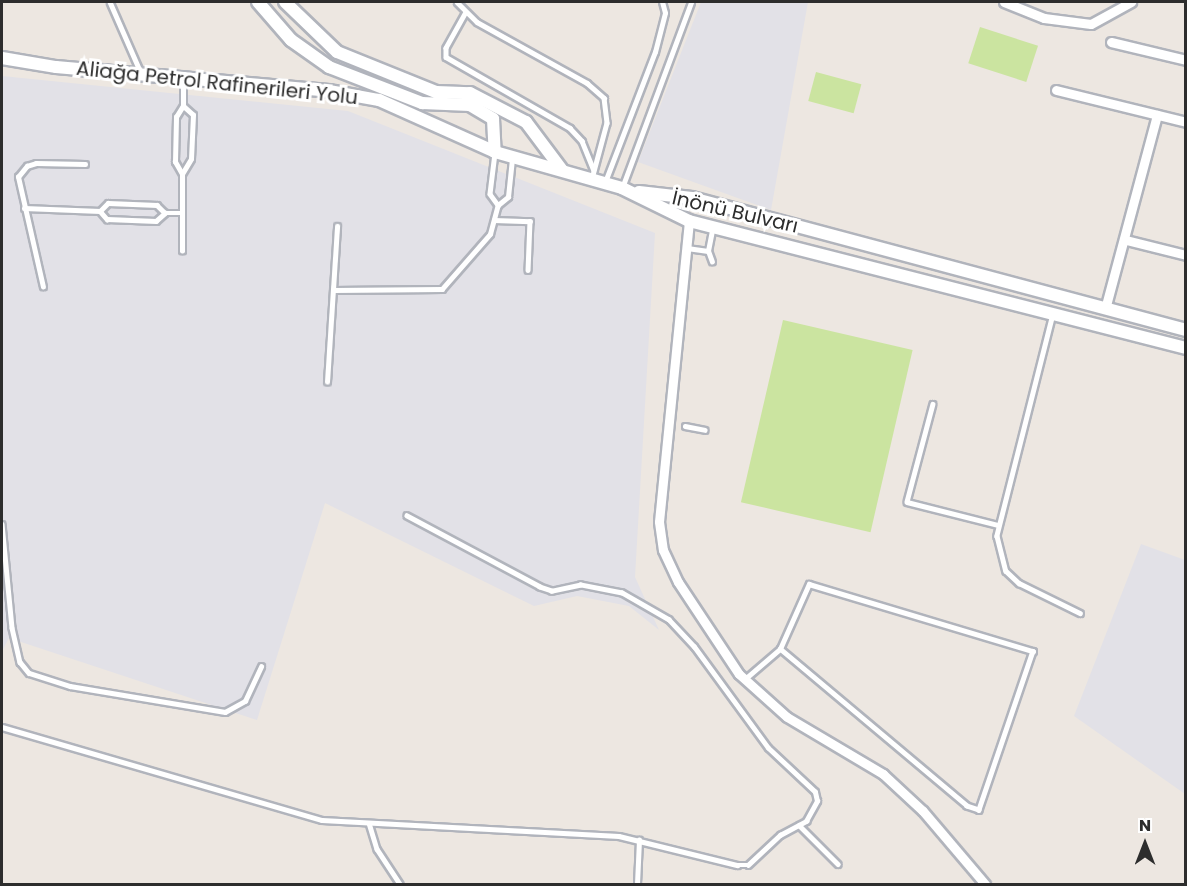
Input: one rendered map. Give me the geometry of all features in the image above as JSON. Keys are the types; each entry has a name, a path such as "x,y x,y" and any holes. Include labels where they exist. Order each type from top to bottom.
{"street":[{"path":"258,2 291,40 329,67 422,103 460,102 493,119 495,152"},
{"path":"285,2 337,52 436,92 470,93 526,122 562,170"},
{"path":"1004,2 1044,18 1090,24 1131,2"},
{"path":"1112,42 1185,60"},
{"name":"Aliağa Petrol Rafinerileri Yolu","path":"2,58 329,91 379,100 495,152 562,170 593,174 605,182 627,190"},
{"path":"350,75 356,60"},
{"path":"375,84 381,70"},
{"path":"400,94 407,81"},
{"path":"1056,90 1185,122"},
{"path":"1106,309 1157,115"},
{"name":"İnönü Bulvarı","path":"627,190 689,221 1185,348"},
{"name":"İnönü Bulvarı","path":"627,190 692,198 1185,330"},
{"path":"689,221 659,522 663,550 678,582 745,680 787,717 884,774 922,811 985,885"},
{"path":"1126,240 1185,255"}],"lane":[{"path":"111,2 141,73"},
{"path":"457,2 477,22 587,83 604,98 607,123 593,174"},
{"path":"605,182 655,52 665,13 662,2"},
{"path":"627,190 690,2"},
{"path":"466,12 446,48 446,57 570,128 582,141 593,174"},
{"path":"182,251 182,174 176,162 176,117 183,106 183,78"},
{"path":"182,174 191,159 193,115 183,106"},
{"path":"495,152 490,194 498,205"},
{"path":"334,290 442,289 490,234 498,205 508,197 513,156"},
{"path":"43,287 17,182 27,166 85,164"},
{"path":"100,211 108,202 157,205 165,213"},
{"path":"24,208 100,211 107,219 156,221 165,213 181,213"},
{"path":"494,220 530,221 528,270"},
{"path":"327,382 337,226"},
{"path":"712,227 708,251 712,262"},
{"path":"687,248 708,251"},
{"path":"1053,314 998,525 999,547 1006,571 1019,583 1080,614"},
{"path":"933,404 907,502 998,525"},
{"path":"685,426 705,429"},
{"path":"2,727 300,816 369,823 639,840 731,864 748,865 780,836 799,825 813,811 817,801 815,792 768,748 694,647 669,620 622,593 581,585 552,591 407,516"},
{"path":"2,524 12,628 20,662 29,673 70,686 225,712 245,701 261,667"},
{"path":"745,680 780,649 809,584 1033,651 979,810 967,806 780,649"},
{"path":"369,823 377,849 400,885"},
{"path":"799,825 838,864"},
{"path":"637,885 639,840"}],"shaded area":[{"path":"701,2 808,2 771,210 638,162"},
{"path":"2,76 348,111 655,233 635,577 659,630 629,606 577,596 534,606 325,503 257,720 9,638 2,651"},
{"path":"1141,544 1185,560 1185,794 1074,716"}],"green space":[{"path":"980,27 1038,46 1026,82 968,63"},
{"path":"816,72 861,84 854,113 808,101"},
{"path":"783,320 913,350 871,532 741,502"}]}
